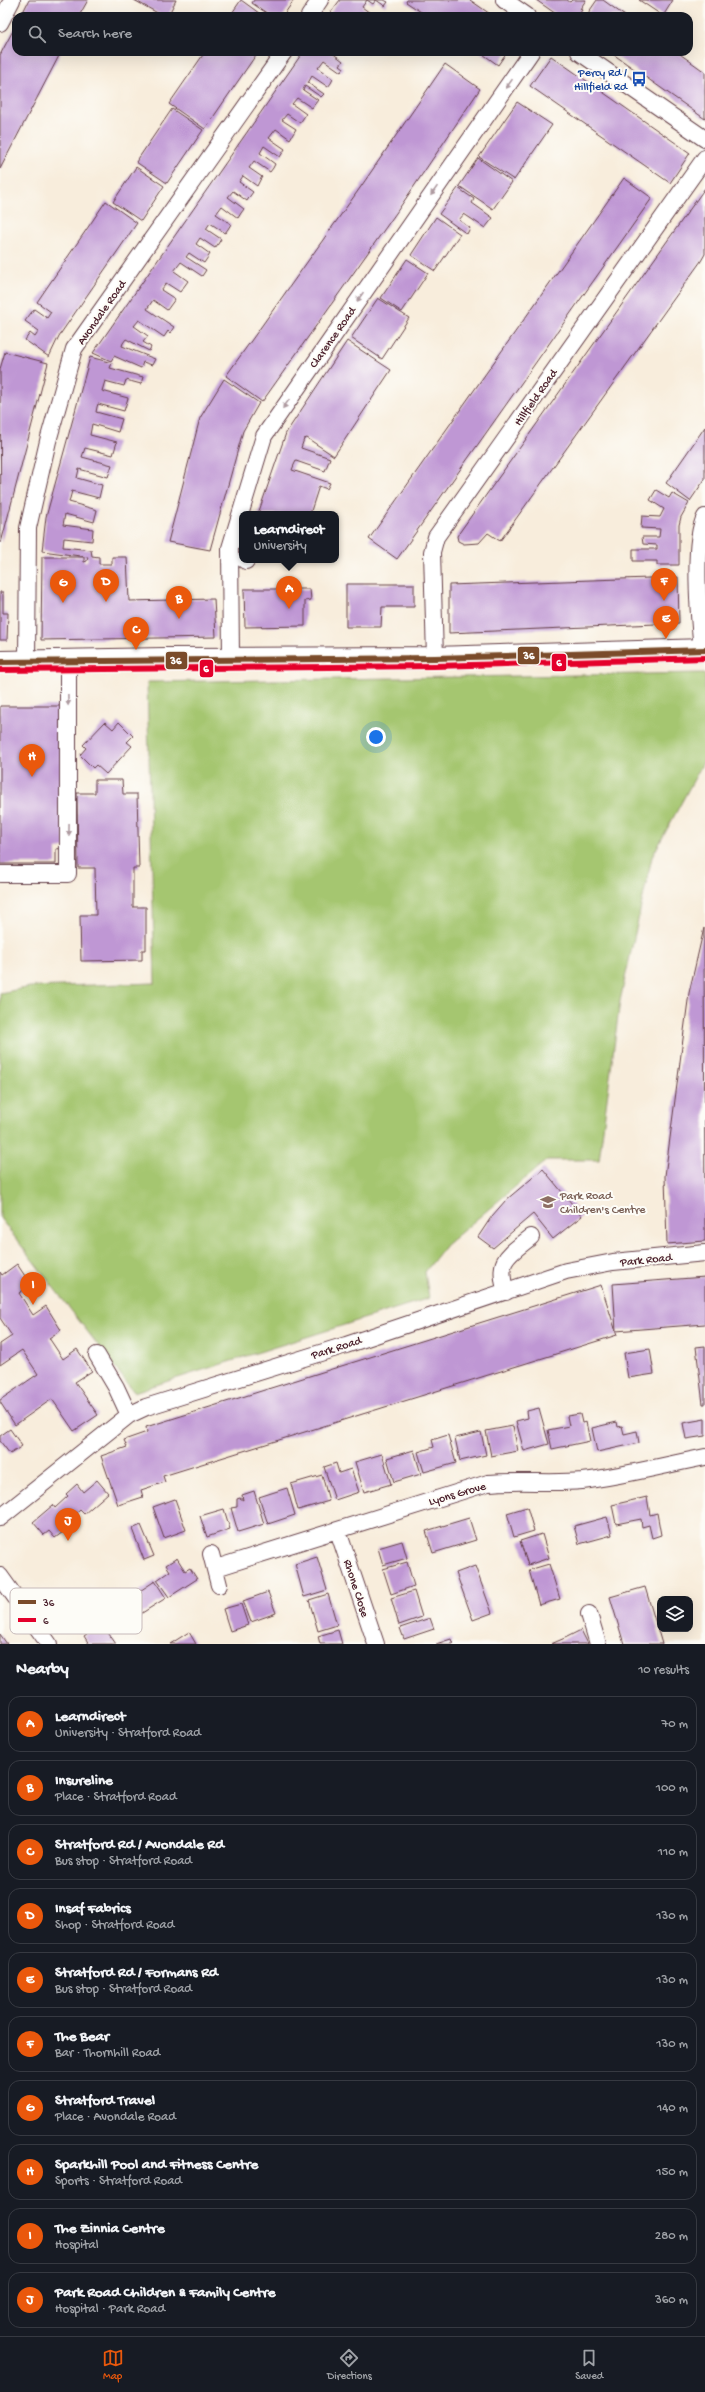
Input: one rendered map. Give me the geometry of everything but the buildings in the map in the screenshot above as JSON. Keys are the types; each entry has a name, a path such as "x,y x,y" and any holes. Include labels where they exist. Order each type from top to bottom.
{"highway":[{"path":"0,662 27,663 231,659 435,658 703,650"}],"street":[{"path":"1,20 12,0"},
{"path":"312,12 320,0"},
{"path":"504,0 521,12"},
{"name":"Avondale Road","path":"27,663 28,528 48,441 74,349 281,56"},
{"name":"Clarence Road","path":"241,511 264,436 528,56"},
{"path":"585,56 705,139"},
{"name":"Hillfield Road","path":"435,658 432,552 436,537 705,158"},
{"path":"703,650 698,545 700,527 705,517"},
{"name":"Clarence Road","path":"231,659 230,548 239,518"},
{"path":"230,548 239,556"},
{"path":"0,874 68,874 68,661"},
{"path":"506,1292 501,1274 504,1263 512,1252 531,1237"},
{"name":"Park Road","path":"0,1518 129,1415 177,1396 346,1345 566,1271 590,1266 705,1253"},
{"path":"96,1355 116,1387 129,1415"},
{"name":"Lyons Grove","path":"219,1585 213,1561 338,1531 488,1483 505,1480 544,1482 583,1481 705,1457"},
{"name":"Rhone Close","path":"338,1531 376,1644"},
{"path":"0,1576 10,1590"},
{"path":"589,1614 598,1644"},
{"path":"42,1634 49,1644"}],"green space":[{"path":"705,673 705,759 652,857 620,1001 599,1160 547,1160 446,1245 425,1272 429,1298 134,1392 0,1218 0,993 30,987 155,983 147,682"}],"transit line":[{"name":"36","path":"0,662 435,658 705,650"},
{"name":"6","path":"0,670 435,666 705,658"}],"place":[{"name":"Percy Rd / Hillfield Rd","path":"639,79"},
{"name":"The Bear","path":"664,601"},
{"name":"Insaf Fabrics","path":"106,602"},
{"name":"Stratford Travel","path":"63,603"},
{"name":"Learndirect","path":"289,609"},
{"name":"Insureline","path":"179,619"},
{"name":"Stratford Rd / Formans Rd","path":"666,639"},
{"name":"Stratford Rd / Avondale Rd","path":"136,650"},
{"name":"Sparkhill Pool and Fitness Centre","path":"32,777"},
{"name":"Park Road Children's Centre","path":"548,1202"},
{"name":"The Zinnia Centre","path":"33,1305"},
{"name":"Park Road Children & Family Centre","path":"68,1541"}]}
